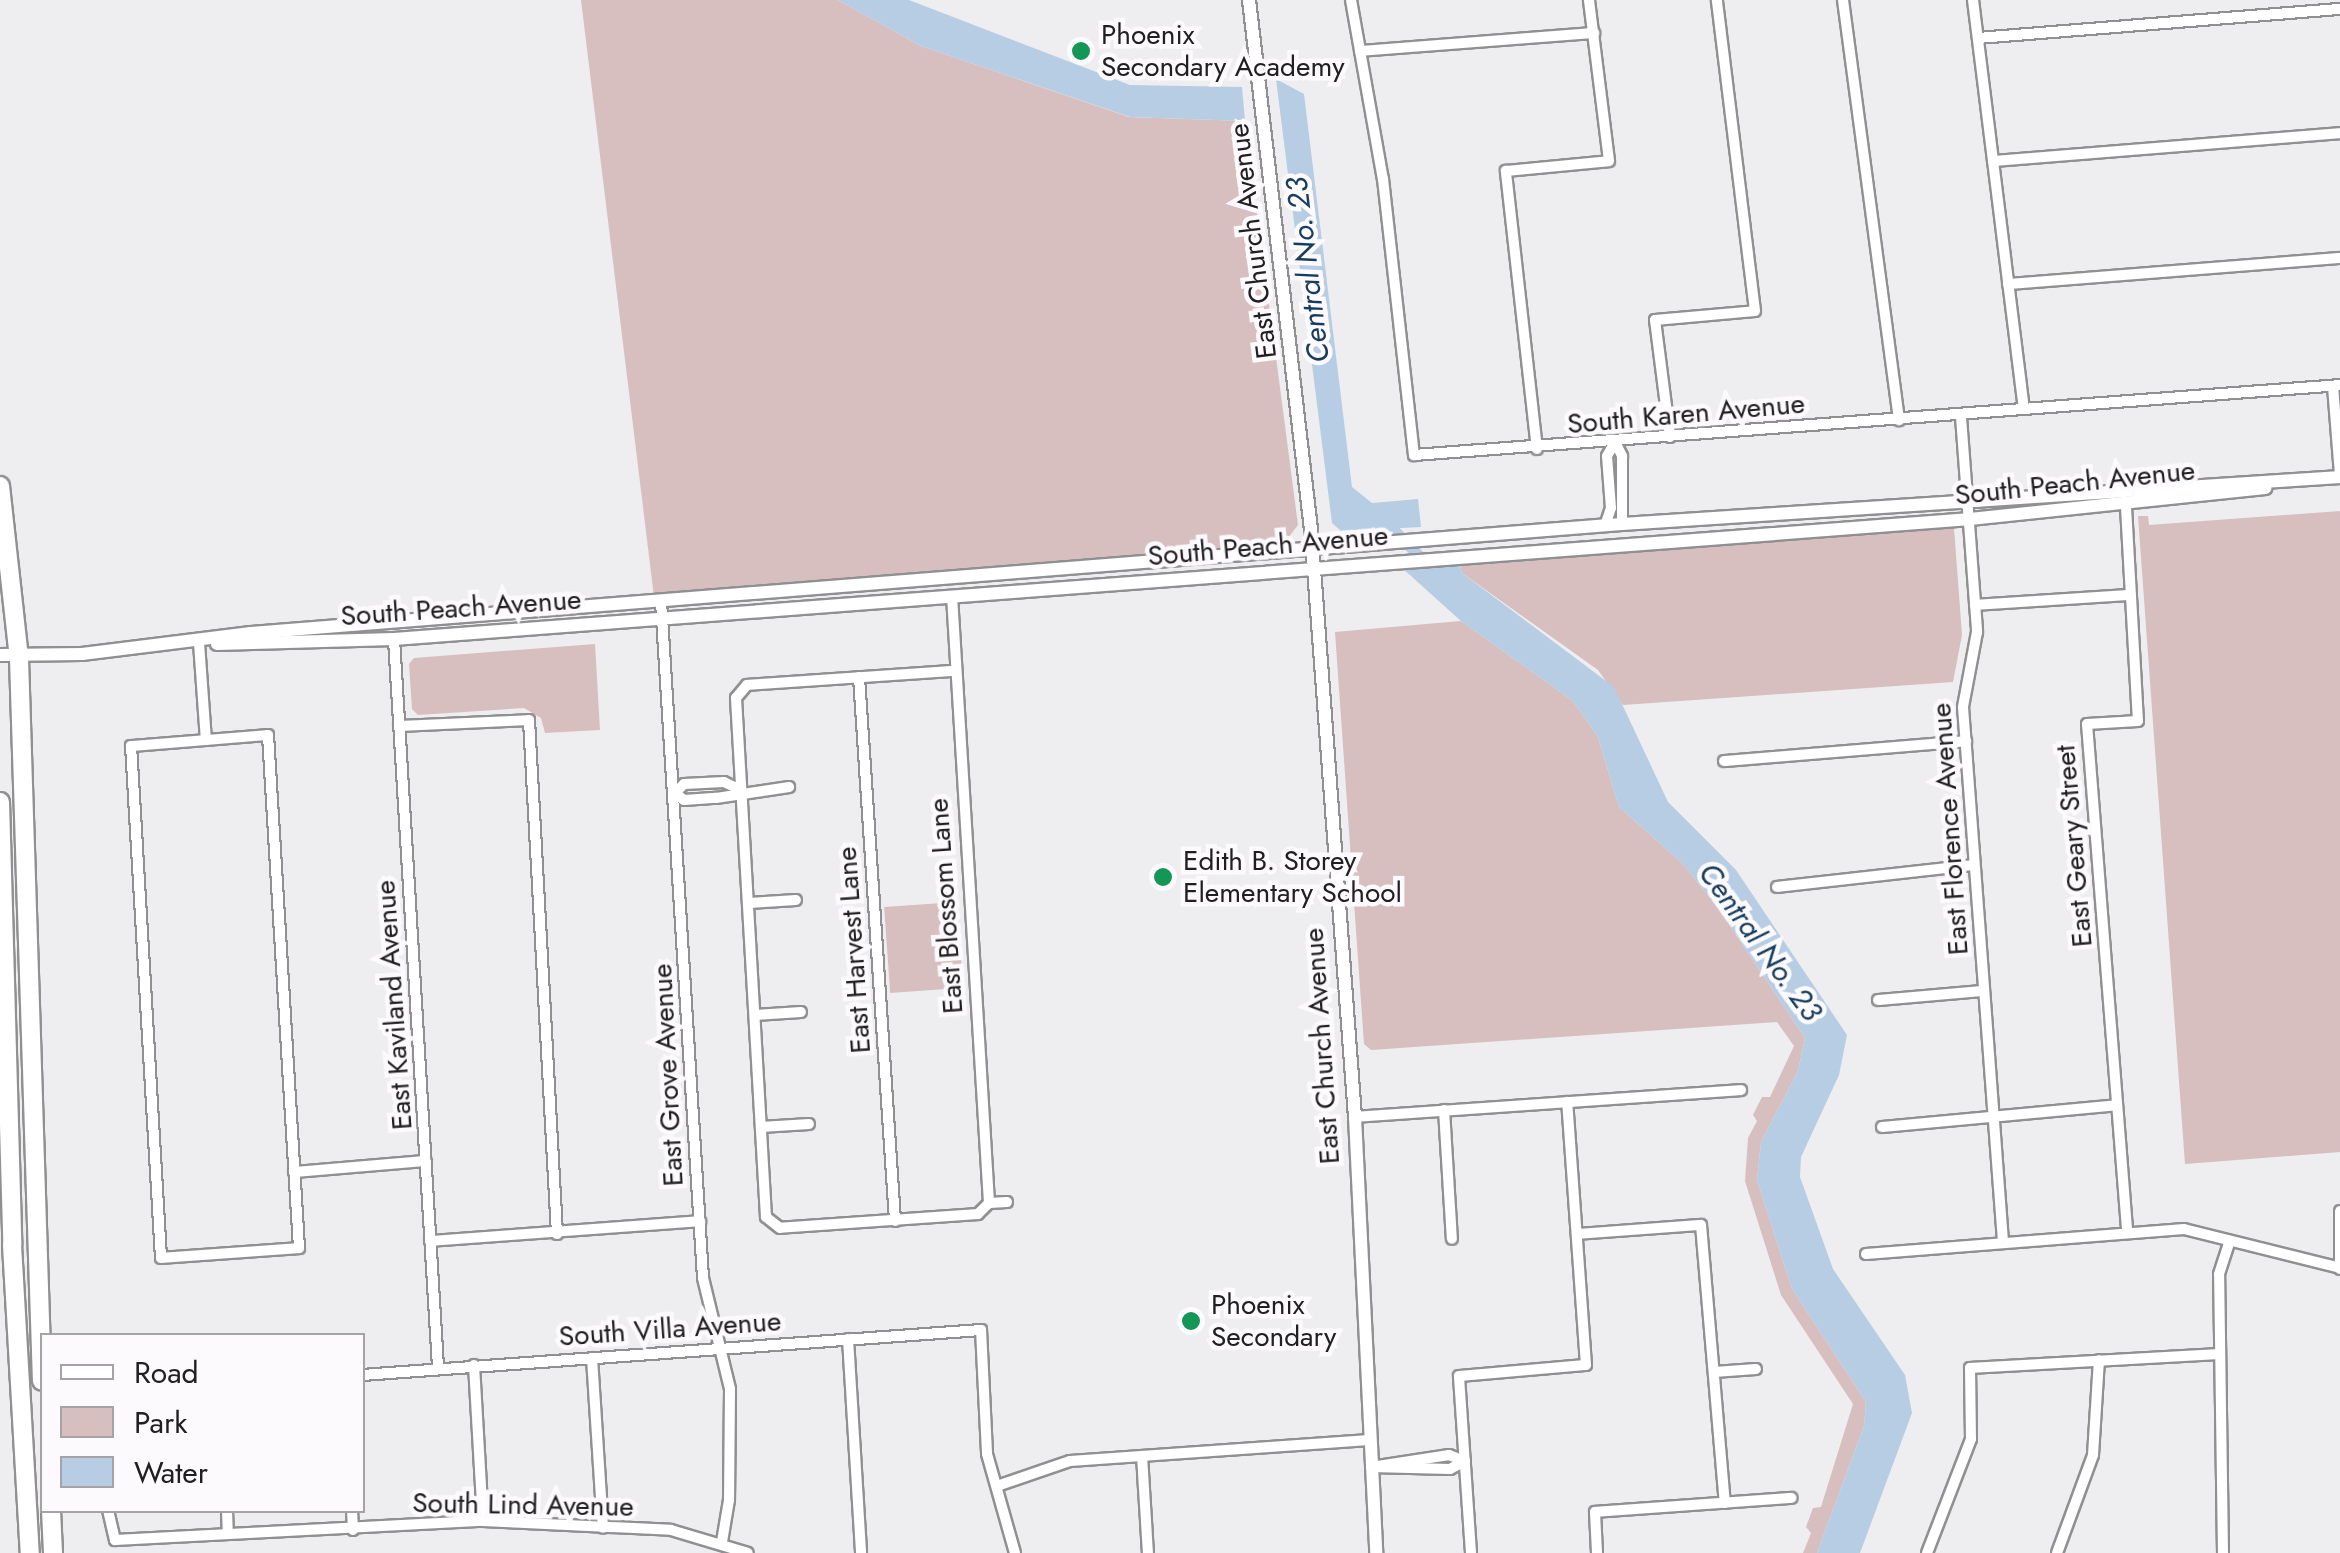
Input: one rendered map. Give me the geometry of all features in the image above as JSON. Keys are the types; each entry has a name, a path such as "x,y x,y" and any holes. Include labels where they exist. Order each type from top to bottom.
{"main road":[{"path":"0,486 40,1337"},
{"path":"0,802 12,1245 30,1553"},
{"path":"51,1513 53,1553"}],"street":[{"name":"East Church Avenue","path":"1248,0 1313,559 1355,1117 1376,1553"},
{"path":"1351,0 1360,51 1594,33"},
{"path":"1537,449 1506,171 1609,161 1589,0"},
{"path":"1670,437 1655,320 1755,311 1717,0"},
{"path":"1844,0 1899,420"},
{"path":"1973,0 2024,408"},
{"path":"1978,38 2340,10"},
{"name":"South Karen Avenue","path":"1360,51 1382,178 1414,455 1537,449 2336,385"},
{"path":"1993,161 2340,134"},
{"path":"2008,284 2340,258"},
{"path":"2336,385 2340,474"},
{"name":"East Florence Avenue","path":"1962,416 1976,632 1964,682 1966,742 2003,1241"},
{"path":"1509,551 1610,536 1622,524 1622,456 1615,442"},
{"path":"1604,526 1611,508 1607,456 1615,442"},
{"name":"South Peach Avenue","path":"10,657 199,643 394,639 952,596 1313,559 1393,545 1622,524 2340,477 2126,507 1404,559 1313,559 1142,565 251,633 199,643"},
{"name":"East Geary Street","path":"2126,507 2138,721 2087,724 2127,1229"},
{"path":"1016,591 1027,580 1142,565"},
{"path":"1975,604 2131,595"},
{"name":"East Blossom Lane","path":"952,596 988,1207"},
{"name":"East Grove Avenue","path":"660,602 703,1278 730,1390 722,1542"},
{"name":"East Kaviland Avenue","path":"394,639 438,1367"},
{"path":"199,643 206,740"},
{"path":"954,671 739,690 741,790 761,1127 771,1225 895,1220 1007,1202"},
{"name":"East Harvest Lane","path":"858,677 895,1220"},
{"path":"399,726 529,720 557,1234"},
{"path":"268,735 299,1248 160,1258 132,746 206,740 268,735"},
{"path":"1724,761 1966,742"},
{"path":"674,793 703,783 724,782 741,790"},
{"path":"703,783 703,799"},
{"path":"674,793 703,799 741,790 789,787"},
{"path":"1777,887 1974,865"},
{"path":"749,903 796,900"},
{"path":"1878,1000 1983,992"},
{"path":"755,1014 801,1012"},
{"path":"1355,1117 1741,1090"},
{"path":"1471,1553 1459,1376 1586,1365 1567,1102"},
{"path":"1882,1127 2117,1106"},
{"path":"1444,1110 1452,1239"},
{"path":"761,1127 809,1124"},
{"path":"294,1172 426,1161"},
{"path":"1866,1254 2127,1229 2184,1229 2340,1268 2338,1211"},
{"path":"430,1241 700,1221"},
{"path":"1576,1234 1701,1225 1725,1503"},
{"path":"2223,1553 2226,1419 2219,1274 2230,1241"},
{"name":"South Villa Avenue","path":"365,1375 981,1330 987,1454 998,1486"},
{"path":"848,1339 861,1553"},
{"path":"1927,1553 1971,1439 1970,1368 2220,1354"},
{"path":"592,1358 603,1528"},
{"path":"2057,1553 2093,1455 2099,1360"},
{"path":"474,1364 483,1521"},
{"path":"1714,1372 1756,1369"},
{"path":"1015,1553 998,1486 1070,1461 1369,1440"},
{"path":"1142,1456 1148,1553"},
{"path":"1370,1467 1419,1457 1465,1461"},
{"path":"1597,1553 1594,1512 1792,1498"},
{"name":"South Lind Avenue","path":"109,1513 115,1540 483,1521 671,1530 722,1542 748,1553"},
{"path":"226,1513 228,1534"},
{"path":"352,1513 353,1530"}],"green space":[{"path":"581,0 838,0 921,46 1129,117 1245,121 1298,525 1281,547 654,597"},
{"path":"2340,511 2340,1152 2185,1164 2138,516 2148,516 2149,525"},
{"path":"1954,528 1962,635 1953,682 1623,705 1598,670 1462,573 1460,564"},
{"path":"1461,621 1573,701 1598,737 1619,807 1681,862 1716,905 1805,1038 1798,1071 1761,1142 1757,1180 1792,1289 1866,1402 1864,1426 1817,1553 1803,1553 1811,1533 1806,1527 1813,1508 1821,1507 1853,1404 1781,1295 1745,1181 1748,1138 1757,1121 1753,1115 1762,1097 1770,1097 1794,1046 1777,1022 1371,1050 1364,1044 1335,632"},
{"path":"595,644 600,730 545,733 541,718 524,708 418,715 412,709 409,664 414,658"},
{"path":"957,902 963,988 890,993 884,907"}],"water":[{"path":"838,0 909,0 1130,85 1242,87 1245,121 1130,117 921,46"},
{"path":"1276,79 1304,94 1352,487 1372,503 1418,499 1421,527 1341,531 1332,523"},
{"path":"1460,564 1462,573 1614,687 1668,802 1736,870 1847,1035 1839,1075 1801,1157 1800,1177 1833,1269 1905,1375 1912,1413 1860,1553 1817,1553 1864,1426 1866,1402 1792,1289 1757,1180 1761,1142 1798,1071 1805,1038 1716,905 1681,862 1619,807 1598,737 1573,701 1461,621 1401,567"}],"waterway":[{"name":"Central No. 23","path":"1386,522 1428,565"}],"place":[{"name":"Phoenix Secondary Academy","path":"1081,51"},
{"name":"Edith B. Storey Elementary School","path":"1163,877"},
{"name":"Phoenix Secondary","path":"1191,1321"}]}
